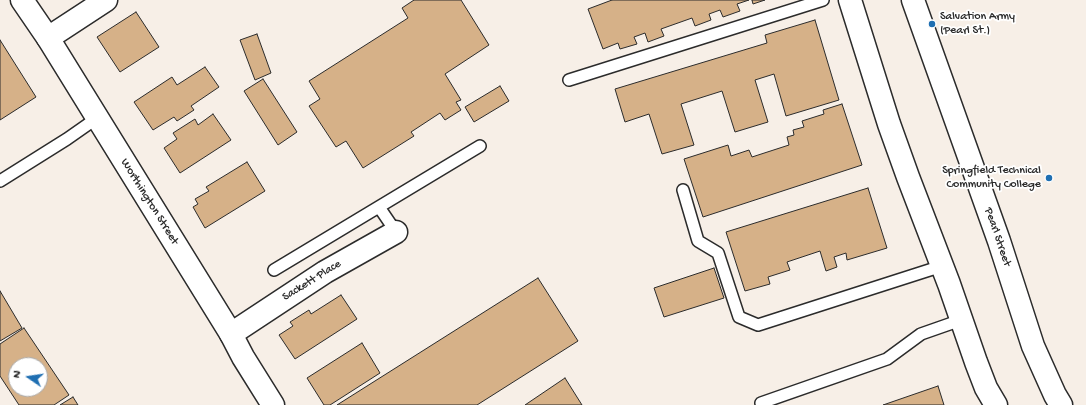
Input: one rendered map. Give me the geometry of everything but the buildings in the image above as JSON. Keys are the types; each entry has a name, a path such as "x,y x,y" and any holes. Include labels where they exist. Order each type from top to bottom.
{"street":[{"name":"Worthington Street","path":"22,0 48,38 231,334 243,357 273,405"},
{"path":"48,38 106,0"},
{"path":"850,0 889,124 981,375 986,388 996,405"},
{"name":"Pearl Street","path":"913,0 999,242 1033,346 1061,405"},
{"name":"Sackett Place","path":"231,334 326,272 396,232"}],"lane":[{"path":"569,80 823,0"},
{"path":"0,181 67,139 97,118"},
{"path":"274,270 480,146"},
{"path":"683,190 698,241 718,253 739,317 758,325 942,266"},
{"path":"379,207 396,232"},
{"path":"761,403 886,359 921,334 961,320"}],"place":[{"name":"Salvation Army (Pearl St.)","path":"932,24"},
{"name":"Springfield Technical Community College","path":"1049,178"}]}
